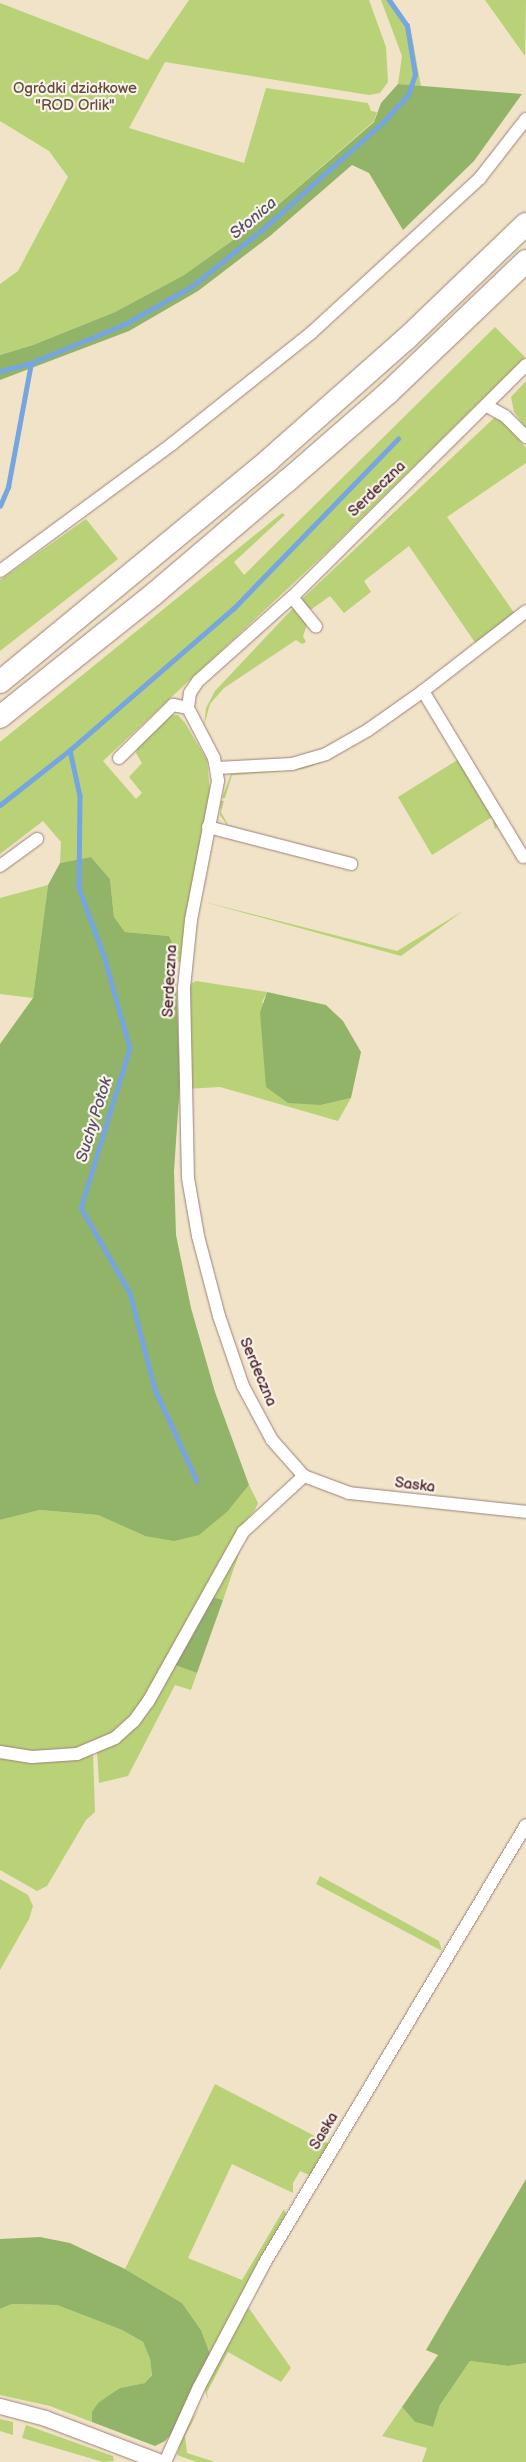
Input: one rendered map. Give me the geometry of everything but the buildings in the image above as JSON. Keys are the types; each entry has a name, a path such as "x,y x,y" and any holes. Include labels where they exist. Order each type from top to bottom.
{"highway":[{"path":"0,682 137,573 269,460 406,339 526,224"},
{"path":"0,717 154,594 323,450 388,393 526,261"}],"street":[{"path":"0,571 172,444 311,333 480,178 526,119"},
{"name":"Serdeczna","path":"304,1476 272,1440 243,1386 214,1298 198,1236 188,1178 184,988 191,920 218,782 217,768 188,708 190,693 198,681 292,597 487,406 526,365"},
{"path":"487,406 505,416 526,437"},
{"path":"292,597 316,627"},
{"path":"217,768 257,767 308,760 368,730 423,691 526,611"},
{"path":"423,691 523,857"},
{"path":"119,758 173,705 188,708"},
{"path":"208,827 351,864"},
{"path":"0,866 37,840"},
{"path":"0,1752 32,1757 77,1754 114,1738 134,1721 148,1702 243,1532 304,1476"},
{"name":"Saska","path":"304,1476 349,1494 526,1512"},
{"name":"Saska","path":"165,2462 203,2378 260,2271 526,1825"},
{"path":"0,2406 45,2418 161,2462"}],"green space":[{"name":"Ogródki działkowe \"ROD Orlik\"","path":"189,0 369,0 386,47 388,82 380,93 369,95 165,62 129,128 244,163 266,88 368,103 371,111 377,112 374,121 257,223 184,275 115,312 33,345 0,355 0,284 18,271 68,177 49,151 0,121 0,3 148,60"},
{"path":"381,0 392,0 410,26 421,86 398,84 402,56"},
{"path":"485,0 526,0 525,56"},
{"path":"398,84 522,94 474,161 403,230 369,173 352,165 270,236 198,291 129,331 0,380 0,355 33,345 115,312 184,275 257,223 374,122 381,103"},
{"path":"495,327 525,357 328,551 103,761 136,799 142,793 129,777 142,763 136,753 138,744 170,715 178,715 185,723 207,760 210,793 182,963 175,961 169,936 125,932 114,917 110,879 91,857 60,863 61,842 43,821 0,854 0,742 282,513 285,515 234,562 244,575"},
{"path":"526,381 526,428 514,412 511,397"},
{"path":"494,418 504,422 526,448 526,463 447,517 515,614 476,644 409,546 364,581 371,592 344,613 330,596 309,611 301,600"},
{"path":"86,519 118,559 0,651 0,580"},
{"path":"296,605 308,622 303,636 306,642 302,644 296,640 224,688 210,704 204,726 206,708 215,691"},
{"path":"459,759 496,821 497,827 495,829 492,817 432,855 398,797"},
{"path":"323,762 303,769 232,775 225,798 222,798 231,774"},
{"path":"221,801 224,801 221,812 228,825 255,831 227,825 220,815"},
{"path":"91,857 110,879 114,917 125,932 169,936 175,951 180,1082 174,1171 176,1235 191,1308 215,1392 249,1485 228,1511 199,1535 174,1541 145,1536 98,1515 40,1510 0,1520 0,1044 33,998 48,885 60,863"},
{"path":"48,885 33,998 0,994 0,898"},
{"path":"201,901 397,951 463,911 401,956"},
{"path":"196,981 267,992 262,1002 321,1105 351,1098 338,1121 220,1087 185,1089 184,988"},
{"path":"267,992 326,1005 343,1021 361,1052 351,1098 321,1105 288,1103 266,1087 260,1013"},
{"path":"249,1485 258,1503 255,1510 238,1530 203,1591 145,1701 113,1735 93,1746 58,1754 0,1748 0,1520 40,1510 98,1515 145,1536 228,1511"},
{"path":"245,1536 223,1600 210,1596"},
{"path":"210,1596 223,1600 197,1673 172,1664"},
{"path":"172,1664 197,1673 191,1690 175,1685 128,1776 99,1783 97,1751 116,1740"},
{"path":"93,1752 95,1812 86,1820 47,1886 37,1891 0,1870 0,1756"},
{"path":"320,1876 439,1941 442,1951 316,1884"},
{"path":"0,1879 28,1895 33,1906 29,1919 0,1970"},
{"path":"215,2084 330,2144 311,2176 300,2171 293,2183 293,2193 232,2164 188,2258 242,2280 284,2209 286,2214 210,2354 201,2330 182,2303 125,2269"},
{"path":"526,2179 526,2363 508,2366 470,2361 440,2405 433,2427 415,2422 402,2407 438,2355 426,2350"},
{"path":"40,2237 70,2243 125,2269 182,2303 201,2330 210,2354 174,2431 165,2441 155,2446 92,2422 92,2412 98,2403 120,2388 145,2383 152,2375 150,2359 143,2342 122,2330 57,2305 12,2304 0,2309 0,2239"},
{"path":"12,2304 57,2305 122,2330 143,2342 150,2359 152,2374 146,2383 120,2388 92,2412 92,2422 50,2406 0,2395 0,2309"},
{"path":"246,2304 291,2368 281,2382 228,2352 207,2392 208,2399 204,2388"},
{"path":"470,2361 508,2366 526,2363 526,2462 422,2462 427,2448 382,2436 402,2407 415,2422 433,2427 440,2405"},
{"path":"199,2409 185,2436 187,2453 215,2462 197,2462 177,2455 183,2434"},
{"path":"0,2419 13,2422 13,2435 0,2431"},
{"path":"26,2425 113,2456 114,2461 103,2462 22,2438"}],"waterway":[{"name":"Słonica","path":"0,371 31,363 125,324 191,287 263,229 383,122 408,95 415,75 407,26 389,0"},
{"name":"Suchy Potok","path":"0,506 8,487 31,363"},
{"path":"0,805 70,750 233,609 398,439"},
{"name":"Suchy Potok","path":"70,750 80,796 79,888 104,956 130,1048 81,1208 130,1293 155,1389 197,1481"}]}
